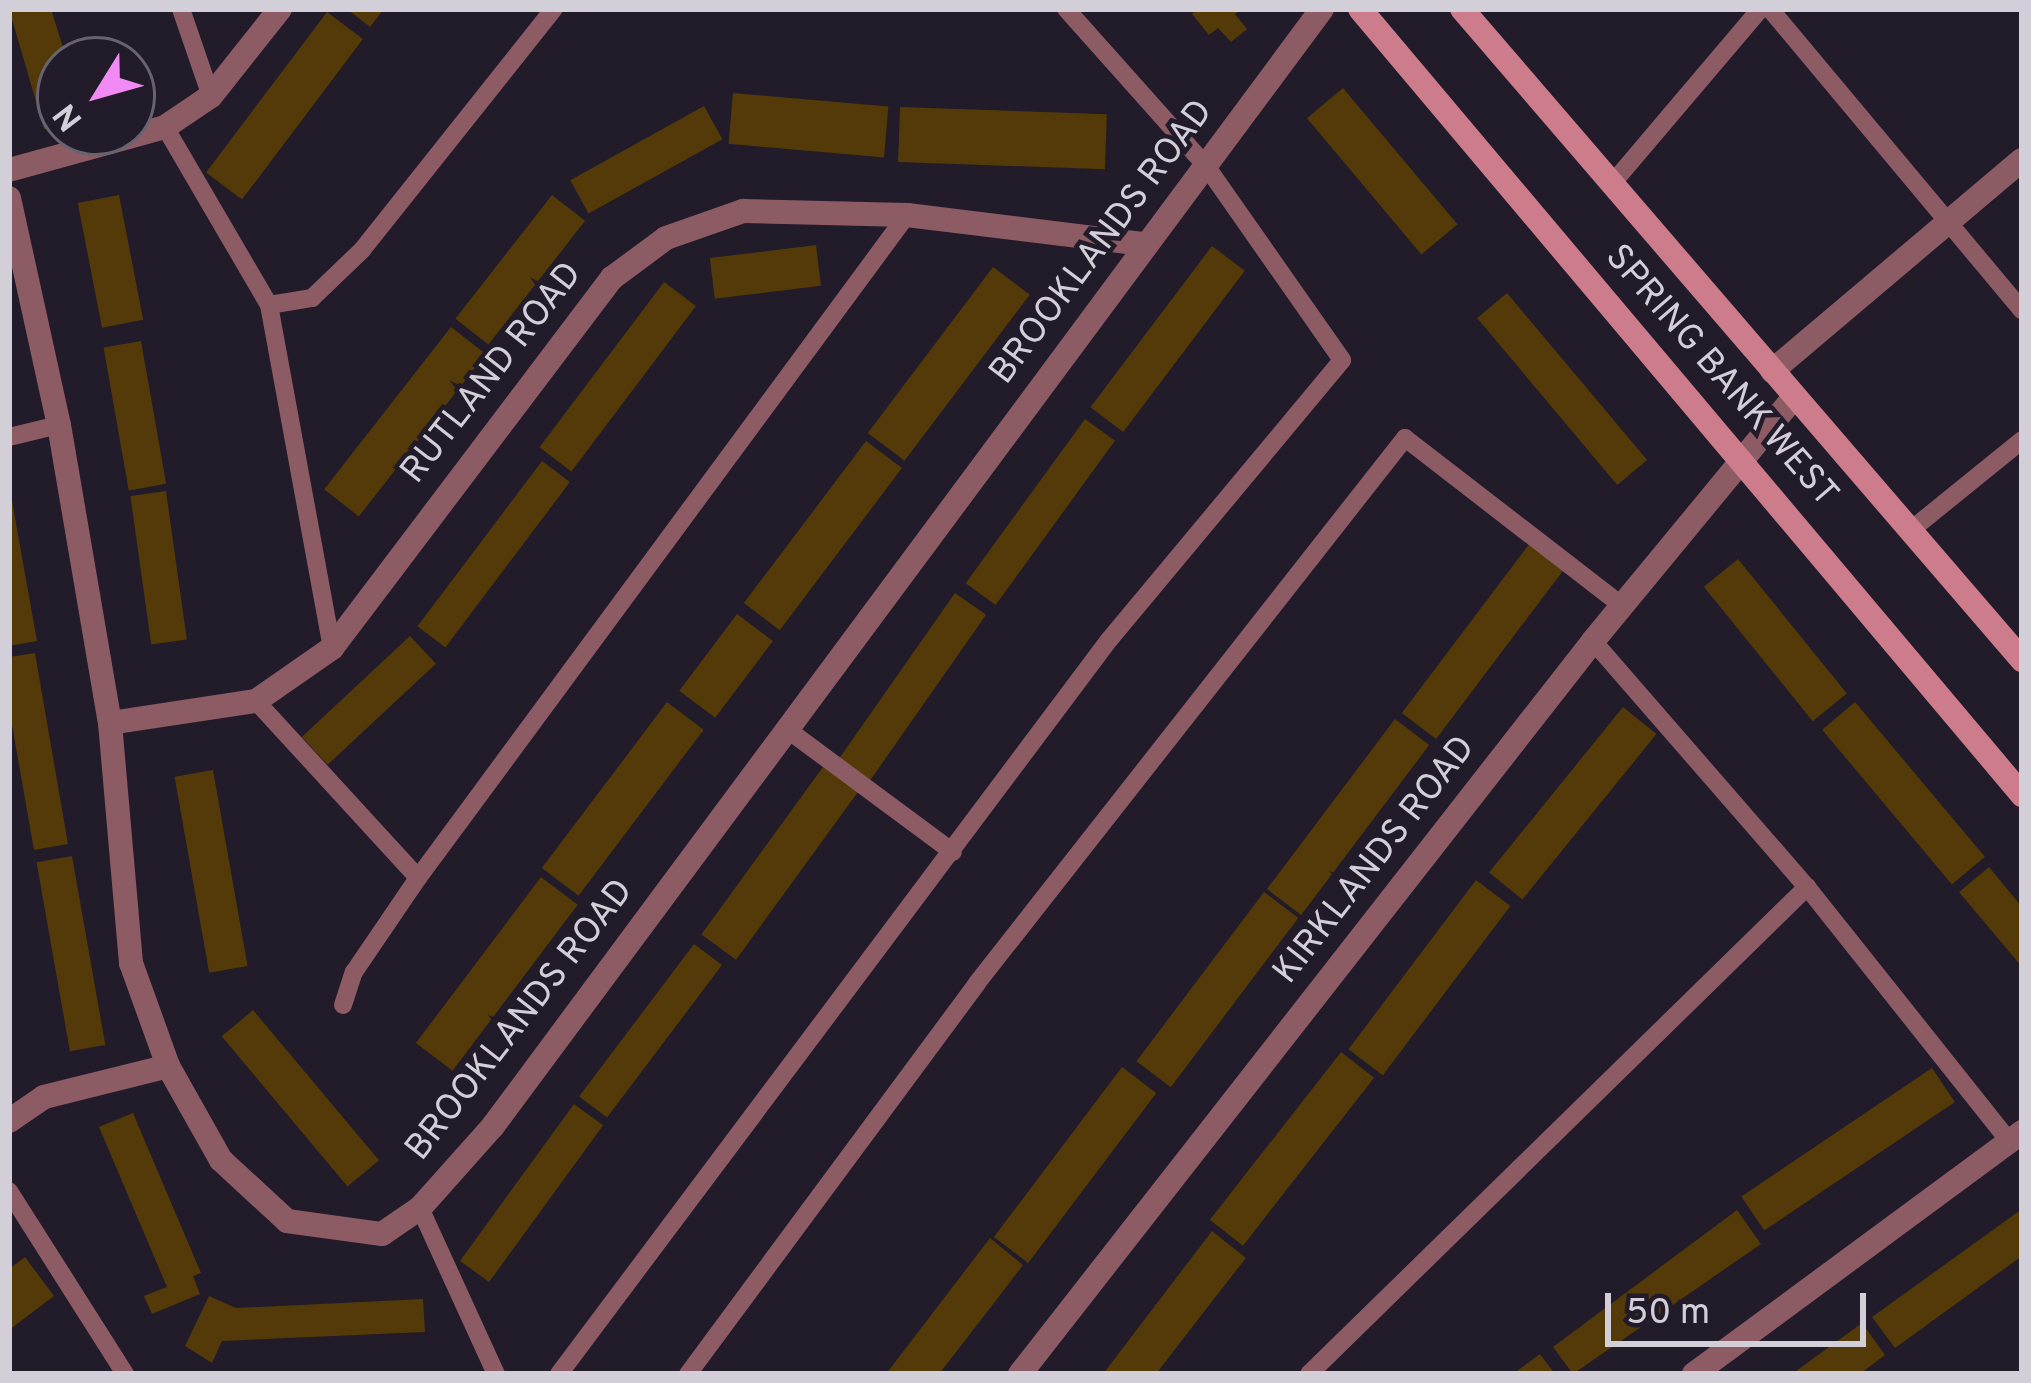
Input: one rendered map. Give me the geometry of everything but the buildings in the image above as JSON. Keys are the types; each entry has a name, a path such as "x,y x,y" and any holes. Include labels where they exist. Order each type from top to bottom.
{"street":[{"path":"9,170 165,127 212,96 280,9"},
{"name":"BROOKLANDS ROAD","path":"9,198 59,425 110,723 131,963 168,1066 221,1160 286,1221 382,1234 420,1208 493,1126 1322,9"},
{"name":"SPRING BANK WEST","path":"1360,9 1742,453 2022,795"},
{"name":"SPRING BANK WEST","path":"1462,9 2022,660"},
{"path":"1772,371 2022,160"},
{"name":"RUTLAND ROAD","path":"110,723 256,701 332,648 612,278 666,238 743,211 907,215 1144,244"},
{"name":"KIRKLANDS ROAD","path":"1020,1374 1621,605 1742,453 1794,397"},
{"path":"9,1120 44,1097 168,1066"},
{"path":"1694,1374 2016,1137"}],"lane":[{"path":"181,9 212,96"},
{"path":"269,305 312,298 362,250 554,9"},
{"path":"559,1374 1109,640 1342,360 1207,167 1064,9"},
{"path":"1611,185 1760,9"},
{"path":"1770,9 2022,310"},
{"path":"165,127 269,305 332,648"},
{"path":"343,1005 354,972 418,878 907,215"},
{"path":"9,437 59,425"},
{"path":"688,1374 976,983 1405,438 1621,605"},
{"path":"1910,530 2022,440"},
{"path":"1593,641 2016,1137"},
{"path":"256,701 418,878"},
{"path":"788,730 953,852"},
{"path":"1309,1374 1807,887"},
{"path":"9,1191 125,1374"},
{"path":"420,1208 496,1374"}]}
